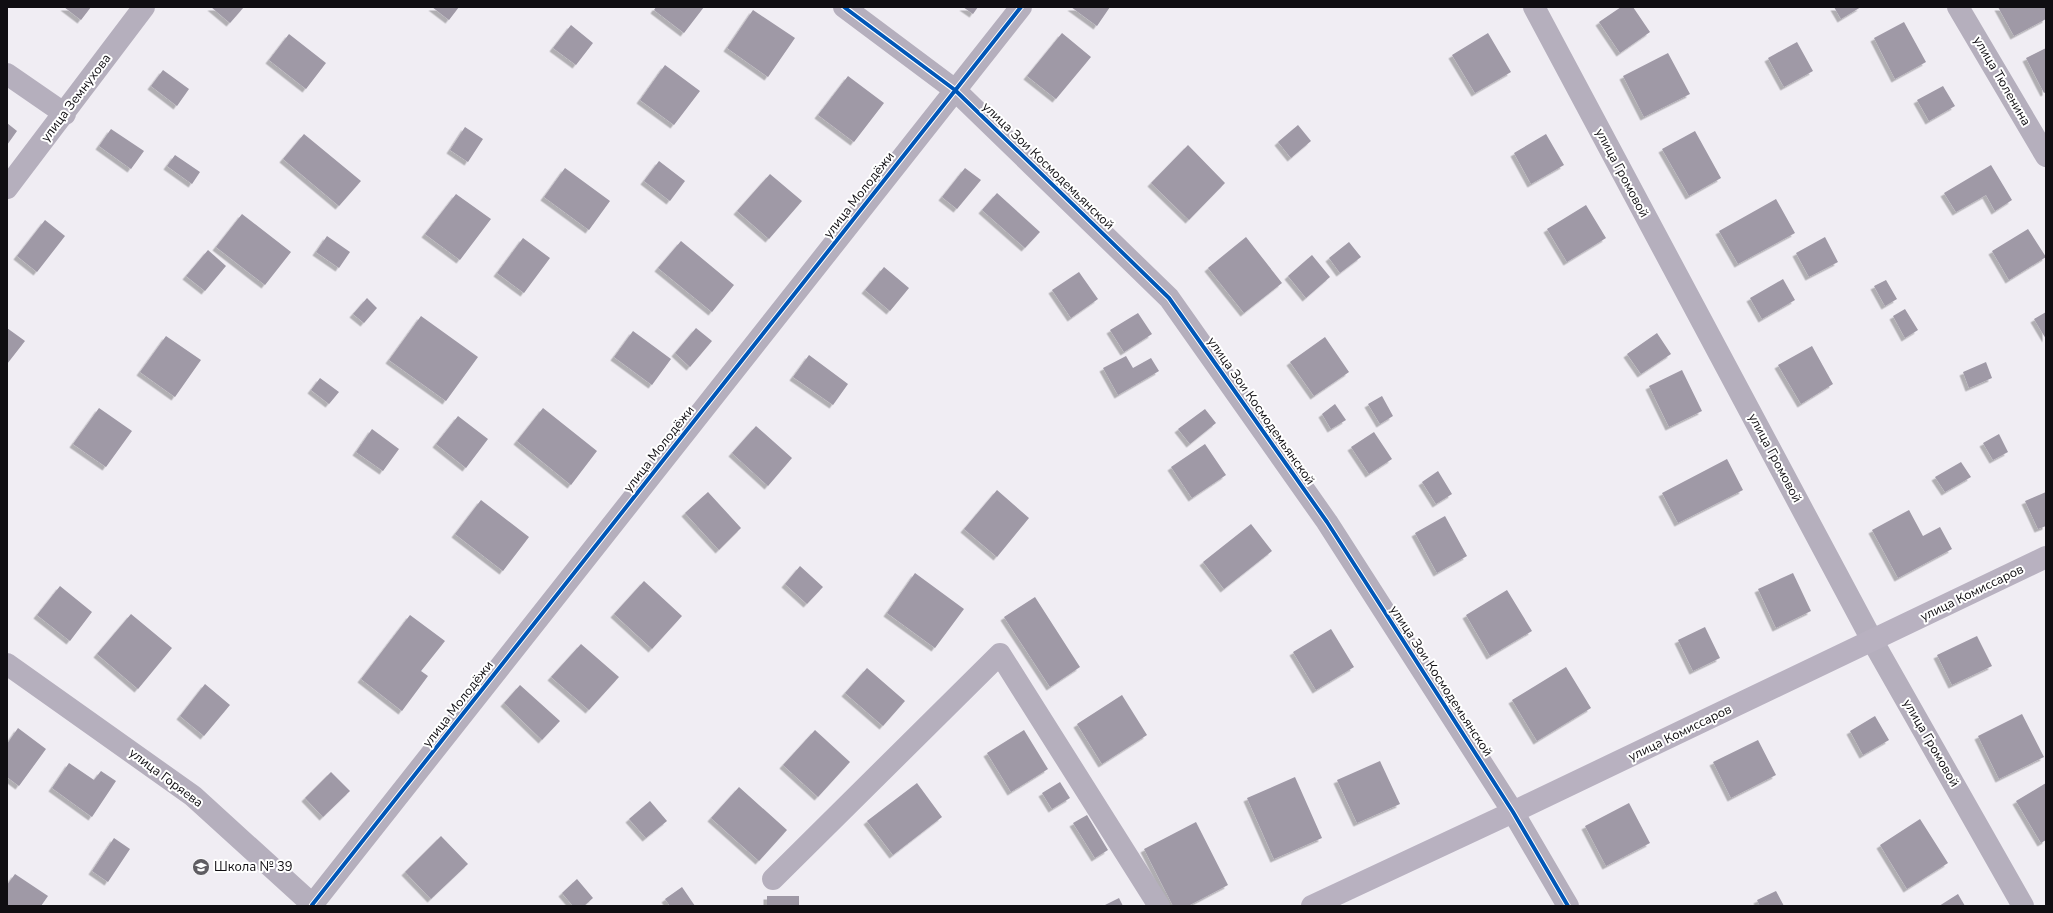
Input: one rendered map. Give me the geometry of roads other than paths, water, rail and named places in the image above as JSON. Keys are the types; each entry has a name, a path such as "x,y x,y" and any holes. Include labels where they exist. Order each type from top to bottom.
{"main road":[{"name":"улица Комиссаров","path":"1312,906 1514,812 2046,557"}],"street":[{"name":"улица Земнухова","path":"7,188 65,114 144,7"},
{"name":"улица Зои Космодемьянской","path":"844,7 955,90 1169,298 1327,522 1514,812 1568,906"},
{"name":"улица Молодёжи","path":"313,905 1021,7"},
{"name":"улица Громовой","path":"1534,7 1872,640 2023,906"},
{"name":"улица Тюленина","path":"1958,7 2046,156"},
{"path":"7,74 65,114"},
{"path":"772,879 1000,654 1159,906"},
{"name":"улица Горяева","path":"7,664 193,796 313,905"}],"place":[{"name":"Школа № 39","path":"201,867"}]}
